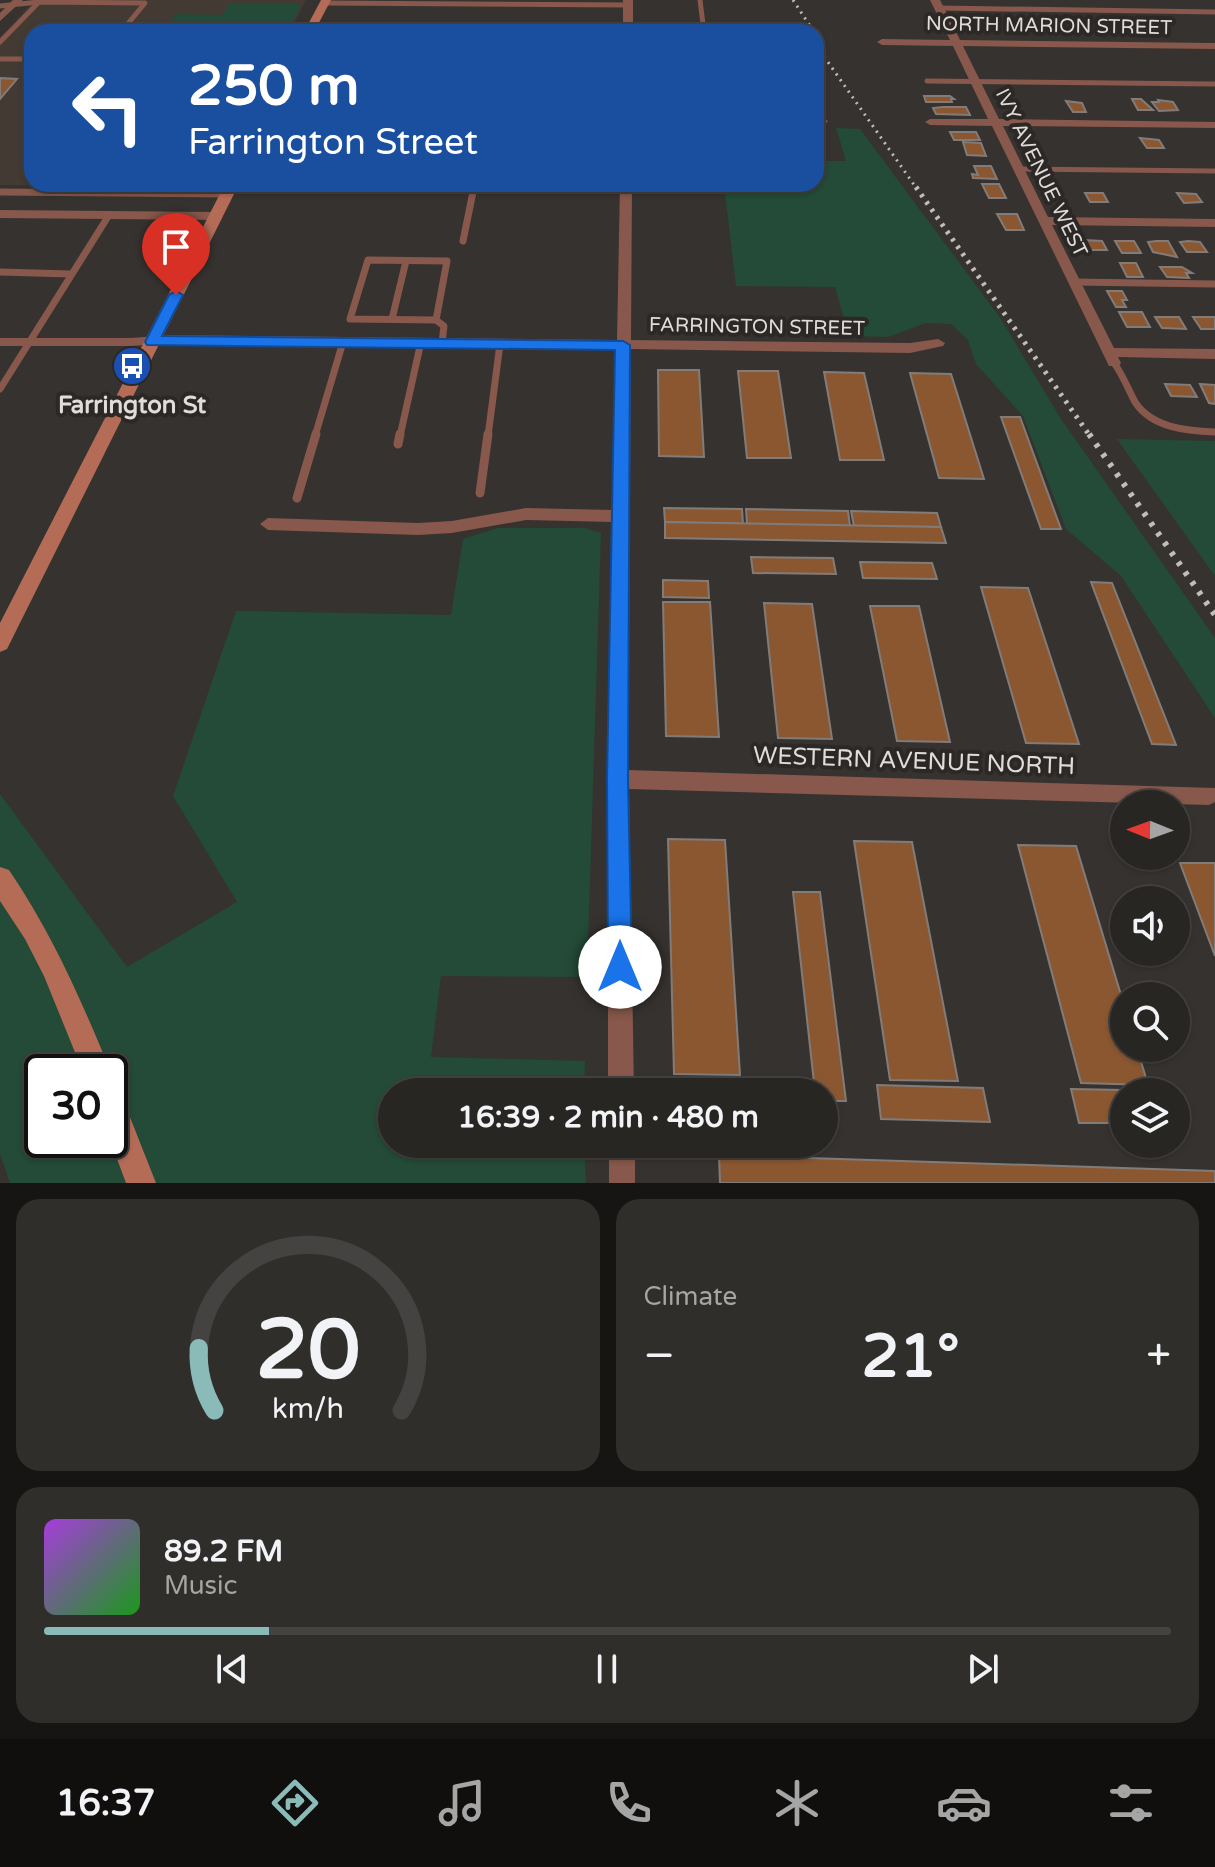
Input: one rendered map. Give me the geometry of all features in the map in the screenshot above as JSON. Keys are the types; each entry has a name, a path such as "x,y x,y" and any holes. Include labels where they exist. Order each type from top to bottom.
{"street":[{"path":"313,24 325,1"},
{"path":"0,18 15,3"},
{"path":"628,3 628,24"},
{"name":"IVY AVENUE WEST","path":"937,4 1112,357"},
{"name":"NORTH MARION STREET","path":"882,42 1215,46"},
{"path":"930,122 1215,125"},
{"path":"0,643 230,192"},
{"path":"621,1078 618,779 626,192"},
{"path":"0,214 216,216"},
{"path":"1043,221 1215,223"},
{"name":"FARRINGTON STREET","path":"0,342 152,342 173,339 910,348 938,343"},
{"path":"1112,357 1215,354"},
{"path":"268,524 418,529 452,527 526,514 620,516"},
{"name":"WESTERN AVENUE NORTH","path":"618,779 1209,795"},
{"path":"0,879 34,930 53,967 89,1054"},
{"path":"128,1149 141,1183"},
{"path":"622,1158 622,1183"}],"lane":[{"path":"700,0 703,24"},
{"path":"325,1 628,3"},
{"path":"0,6 22,2 145,3 128,24"},
{"path":"0,42 39,2"},
{"path":"937,4 1215,12"},
{"path":"0,59 24,59"},
{"path":"927,81 1215,84"},
{"path":"1017,169 1215,171"},
{"path":"0,192 24,191"},
{"path":"463,241 473,192"},
{"path":"0,389 109,215"},
{"path":"436,320 447,261 368,260 350,319 436,320 444,326 442,343"},
{"path":"392,319 406,261"},
{"path":"0,272 70,274"},
{"path":"1073,282 1215,284"},
{"path":"297,498 343,342"},
{"path":"398,444 421,342"},
{"path":"480,493 500,344"},
{"path":"1112,357 1138,406 1151,418 1171,428 1215,432"}],"shaded area":[{"path":"35,0 306,0 293,24 24,24 24,185 0,185 0,37"}],"green space":[{"path":"230,3 295,3 301,6 291,24 169,24 176,14 222,15"},
{"path":"836,128 860,129 1001,319 1061,419 1215,638 1215,718 1121,576 1066,529 1023,416 976,364 968,340 951,324 926,323 888,337 849,336 835,287 736,286 725,192 824,192 824,161 846,161"},
{"path":"1117,439 1215,441 1215,576"},
{"path":"498,528 585,528 601,533 587,977 441,976 431,1057 585,1061 584,1078 378,1078 378,1158 585,1158 586,1183 10,1183 0,1154 0,794 127,967 237,902 173,796 236,611 451,615 463,539"}],"building":[{"path":"0,78 17,79 0,99"},
{"path":"924,96 950,96 954,99 951,99 952,102 926,102"},
{"path":"1132,99 1141,99 1153,110 1138,110"},
{"path":"1066,101 1082,103 1086,112 1073,112"},
{"path":"1152,102 1173,102 1178,110 1159,111"},
{"path":"966,107 970,115 936,114 933,108"},
{"path":"950,132 976,132 980,140 954,140"},
{"path":"1140,138 1159,140 1164,148 1147,148"},
{"path":"963,142 981,143 986,156 967,155"},
{"path":"974,166 991,166 997,179 973,178 972,174 978,175"},
{"path":"982,184 999,184 1006,198 989,198"},
{"path":"1085,193 1103,193 1108,202 1090,202"},
{"path":"1177,193 1196,194 1202,202 1184,203"},
{"path":"997,214 1017,214 1024,230 1006,230"},
{"path":"1083,240 1102,241 1107,250 1088,250"},
{"path":"1115,241 1134,241 1141,253 1122,253"},
{"path":"1168,241 1177,257 1153,252 1148,242"},
{"path":"1180,242 1200,242 1207,252 1187,252"},
{"path":"1120,263 1136,263 1143,277 1127,277"},
{"path":"1160,267 1182,267 1192,273 1186,273 1189,278 1167,277"},
{"path":"1107,291 1122,291 1127,300 1122,300 1126,307 1116,307"},
{"path":"1119,312 1142,312 1150,327 1127,327"},
{"path":"1155,317 1179,317 1186,329 1162,328"},
{"path":"1193,317 1215,317 1215,329 1201,329"},
{"path":"658,370 699,370 704,457 659,456"},
{"path":"738,371 778,371 791,458 747,458"},
{"path":"824,372 864,373 884,460 840,460"},
{"path":"910,373 951,374 984,479 939,478"},
{"path":"1165,384 1190,385 1197,397 1171,396"},
{"path":"1200,384 1215,385 1215,404 1209,403"},
{"path":"1001,417 1020,417 1061,529 1041,529"},
{"path":"664,508 742,509 743,524 665,522"},
{"path":"746,509 848,511 850,526 747,524"},
{"path":"851,511 937,513 941,527 854,526"},
{"path":"665,522 941,527 946,543 665,538"},
{"path":"751,557 833,558 836,574 753,573"},
{"path":"860,562 932,563 937,579 863,578"},
{"path":"663,580 708,581 709,598 663,597"},
{"path":"1091,582 1112,583 1176,745 1152,744"},
{"path":"981,587 1028,588 1079,744 1026,743"},
{"path":"663,602 710,602 719,737 666,736"},
{"path":"764,603 812,604 832,739 778,738"},
{"path":"870,606 919,606 950,742 897,741"},
{"path":"668,839 725,840 740,1075 674,1074"},
{"path":"854,841 912,842 958,1081 890,1080"},
{"path":"1018,845 1076,846 1117,982 1110,982 1110,1062 1141,1062 1146,1078 1110,1078 1110,1084 1081,1083"},
{"path":"1190,863 1215,863 1215,956 1190,886 1183,870 1190,870"},
{"path":"793,892 820,892 846,1101 838,1101 838,1078 813,1078"},
{"path":"877,1085 983,1088 990,1122 881,1119"},
{"path":"1071,1089 1110,1090 1110,1123 1079,1123"},
{"path":"719,1158 812,1158 1215,1171 1215,1183 720,1183"}],"railway":[{"path":"793,0 809,24"},
{"path":"824,56 917,189"},
{"path":"916,187 1090,436"},
{"path":"1089,434 1215,615"}],"place":[{"name":"Farrington St","path":"132,366"}],"route":[{"path":"176,295 152,342 173,339 623,345 618,779 620,967"}]}
